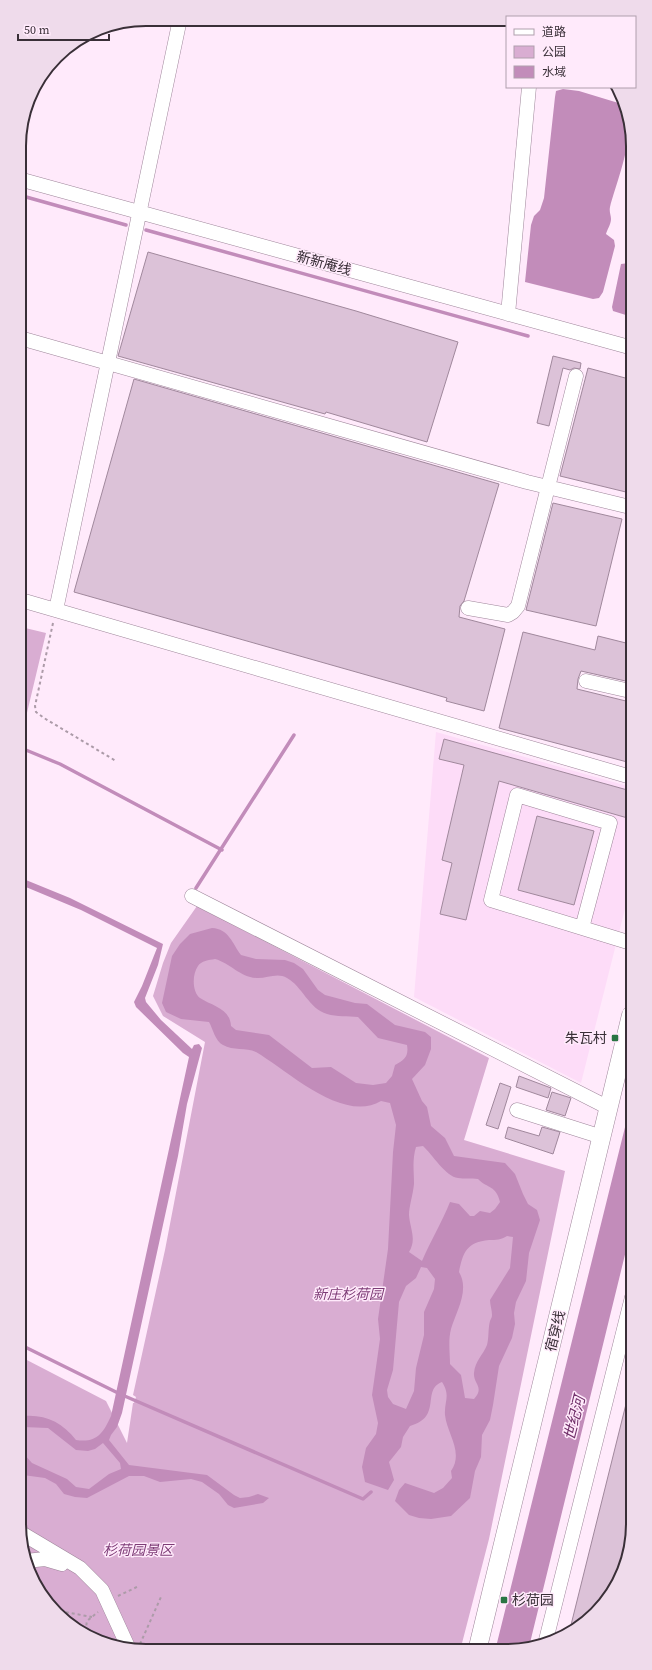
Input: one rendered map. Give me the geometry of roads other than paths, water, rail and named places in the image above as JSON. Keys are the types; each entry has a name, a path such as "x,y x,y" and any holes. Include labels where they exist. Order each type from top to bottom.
{"main road":[{"name":"宿穿线","path":"479,1644 626,1038"}],"street":[{"path":"56,610 179,26"},
{"path":"508,314 529,88"},
{"name":"新新庵线","path":"26,181 626,346"},
{"path":"26,340 548,487 626,506"},
{"path":"468,608 508,615 514,612 518,606 576,376"},
{"path":"26,601 626,776"},
{"path":"586,681 626,690"},
{"path":"582,928 610,823 517,795 491,900 582,928 626,941"},
{"path":"192,896 609,1108"},
{"path":"517,1110 602,1137"},
{"path":"547,1637 626,1321"},
{"path":"27,1536 80,1568 102,1590 126,1642"},
{"path":"32,1560 45,1559 80,1568"}],"water":[{"path":"563,89 579,91 618,103 622,115 625,130 626,150 610,207 611,221 606,234 614,240 615,246 603,292 599,298 593,299 525,282 531,225 534,216 540,210 544,198 556,91"},
{"path":"626,263 626,315 613,311 612,307 621,264"},
{"path":"26,880 70,898 163,944 158,965 145,998 146,1002 161,1020 192,1049 194,1045 199,1044 202,1048 187,1104 178,1156 122,1413 117,1427 109,1440 129,1465 207,1475 240,1498 258,1494 269,1498 263,1503 234,1508 228,1505 219,1494 202,1482 191,1479 160,1482 144,1476 129,1476 87,1498 75,1497 64,1494 56,1484 45,1478 26,1475 26,1456 32,1463 67,1479 76,1487 89,1489 109,1474 121,1469 120,1463 103,1443 95,1449 88,1451 76,1450 48,1428 26,1427 26,1416 39,1416 52,1420 65,1428 76,1440 83,1441 98,1436 105,1428 111,1416 189,1057 183,1053 136,1007 134,1002 157,948 81,910 26,887"},
{"path":"212,928 218,929 230,937 241,955 256,959 285,960 294,963 303,969 318,990 325,995 355,1003 367,1004 395,1025 425,1032 431,1037 431,1049 425,1065 412,1079 422,1101 427,1107 431,1126 445,1138 454,1156 505,1163 515,1174 528,1204 537,1210 540,1220 529,1253 526,1281 516,1302 514,1313 515,1324 512,1338 499,1366 490,1420 482,1435 481,1457 475,1471 470,1498 451,1516 431,1519 419,1518 409,1515 395,1501 399,1490 405,1483 434,1493 443,1488 452,1478 451,1471 455,1464 456,1457 454,1443 446,1422 445,1410 447,1395 442,1382 436,1386 433,1391 429,1410 426,1416 420,1422 410,1426 403,1437 401,1447 389,1462 394,1480 388,1490 365,1482 362,1467 366,1448 376,1434 378,1423 372,1395 380,1339 378,1319 388,1249 393,1152 396,1125 390,1103 381,1101 366,1106 350,1106 333,1100 316,1092 256,1052 231,1048 223,1045 216,1038 209,1022 181,1019 166,1012 162,1003 172,956 180,944 190,934","holes":["215,959 250,977 260,978 283,976 297,986 310,1003 321,1011 335,1016 358,1017 378,1038 407,1045 405,1058 395,1065 392,1076 386,1083 373,1085 356,1083 331,1067 312,1068 269,1035 236,1030 231,1026 230,1020 224,1011 200,998 195,992 194,978 196,969 205,961","423,1146 444,1170 453,1177 478,1179 494,1190 500,1202 490,1213 480,1211 474,1216 470,1216 459,1204 450,1202 422,1261 409,1252 413,1243 409,1215 414,1184 414,1161 416,1147","505,1237 513,1237 510,1268 490,1300 492,1316 489,1324 488,1342 477,1362 474,1373 474,1377 479,1388 477,1395 474,1399 465,1398 461,1375 450,1364 451,1329 463,1293 462,1279 459,1272 462,1259 467,1249 476,1243 489,1240 498,1240","421,1267 427,1268 435,1279 434,1289 424,1312 424,1335 416,1368 414,1391 406,1409 393,1404 388,1397 387,1390 393,1370 399,1302 406,1286 416,1278"]},
{"name":"世纪河","path":"626,1123 626,1251 530,1641 497,1644"}],"waterway":[{"path":"26,197 126,225"},
{"path":"146,230 528,336"},
{"path":"196,888 294,735"},
{"path":"26,750 60,764 222,850"},
{"path":"26,1347 120,1394 363,1499 371,1492"}],"place":[{"name":"朱瓦村","path":"615,1038"},
{"name":"杉荷园","path":"504,1600"}],"park label":[{"name":"新庄杉荷园","path":"348,1294"},
{"name":"杉荷园景区","path":"138,1550"}]}
